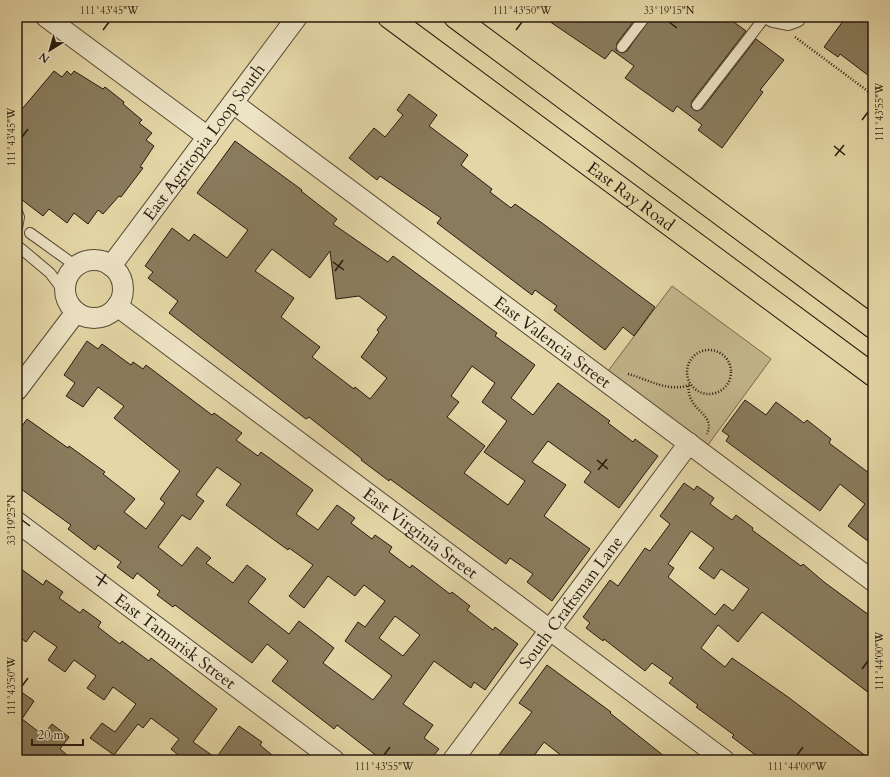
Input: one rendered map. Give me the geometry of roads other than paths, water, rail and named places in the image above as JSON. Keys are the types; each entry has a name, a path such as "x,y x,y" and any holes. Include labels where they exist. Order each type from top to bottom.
{"main road":[{"name":"East Ray Road","path":"389,17 873,376"},
{"path":"455,17 873,326"}],"street":[{"path":"46,17 208,137"},
{"name":"East Agritopia Loop South","path":"111,266 297,17"},
{"name":"East Valencia Street","path":"232,103 873,580"},
{"path":"93,260 111,266 121,280 122,289 117,306 106,314 93,318 76,312 67,300 65,293 67,278 76,266 93,260"},
{"name":"East Virginia Street","path":"117,306 724,760"},
{"path":"17,390 76,312"},
{"name":"South Craftsman Lane","path":"453,760 550,630 692,446"},
{"name":"East Tamarisk Street","path":"17,522 334,760"}],"lane":[{"path":"622,47 645,17"},
{"path":"697,105 765,17"},
{"path":"17,212 18,226 76,266"},
{"path":"29,256 40,241"},
{"path":"18,246 50,273 65,293"}]}
